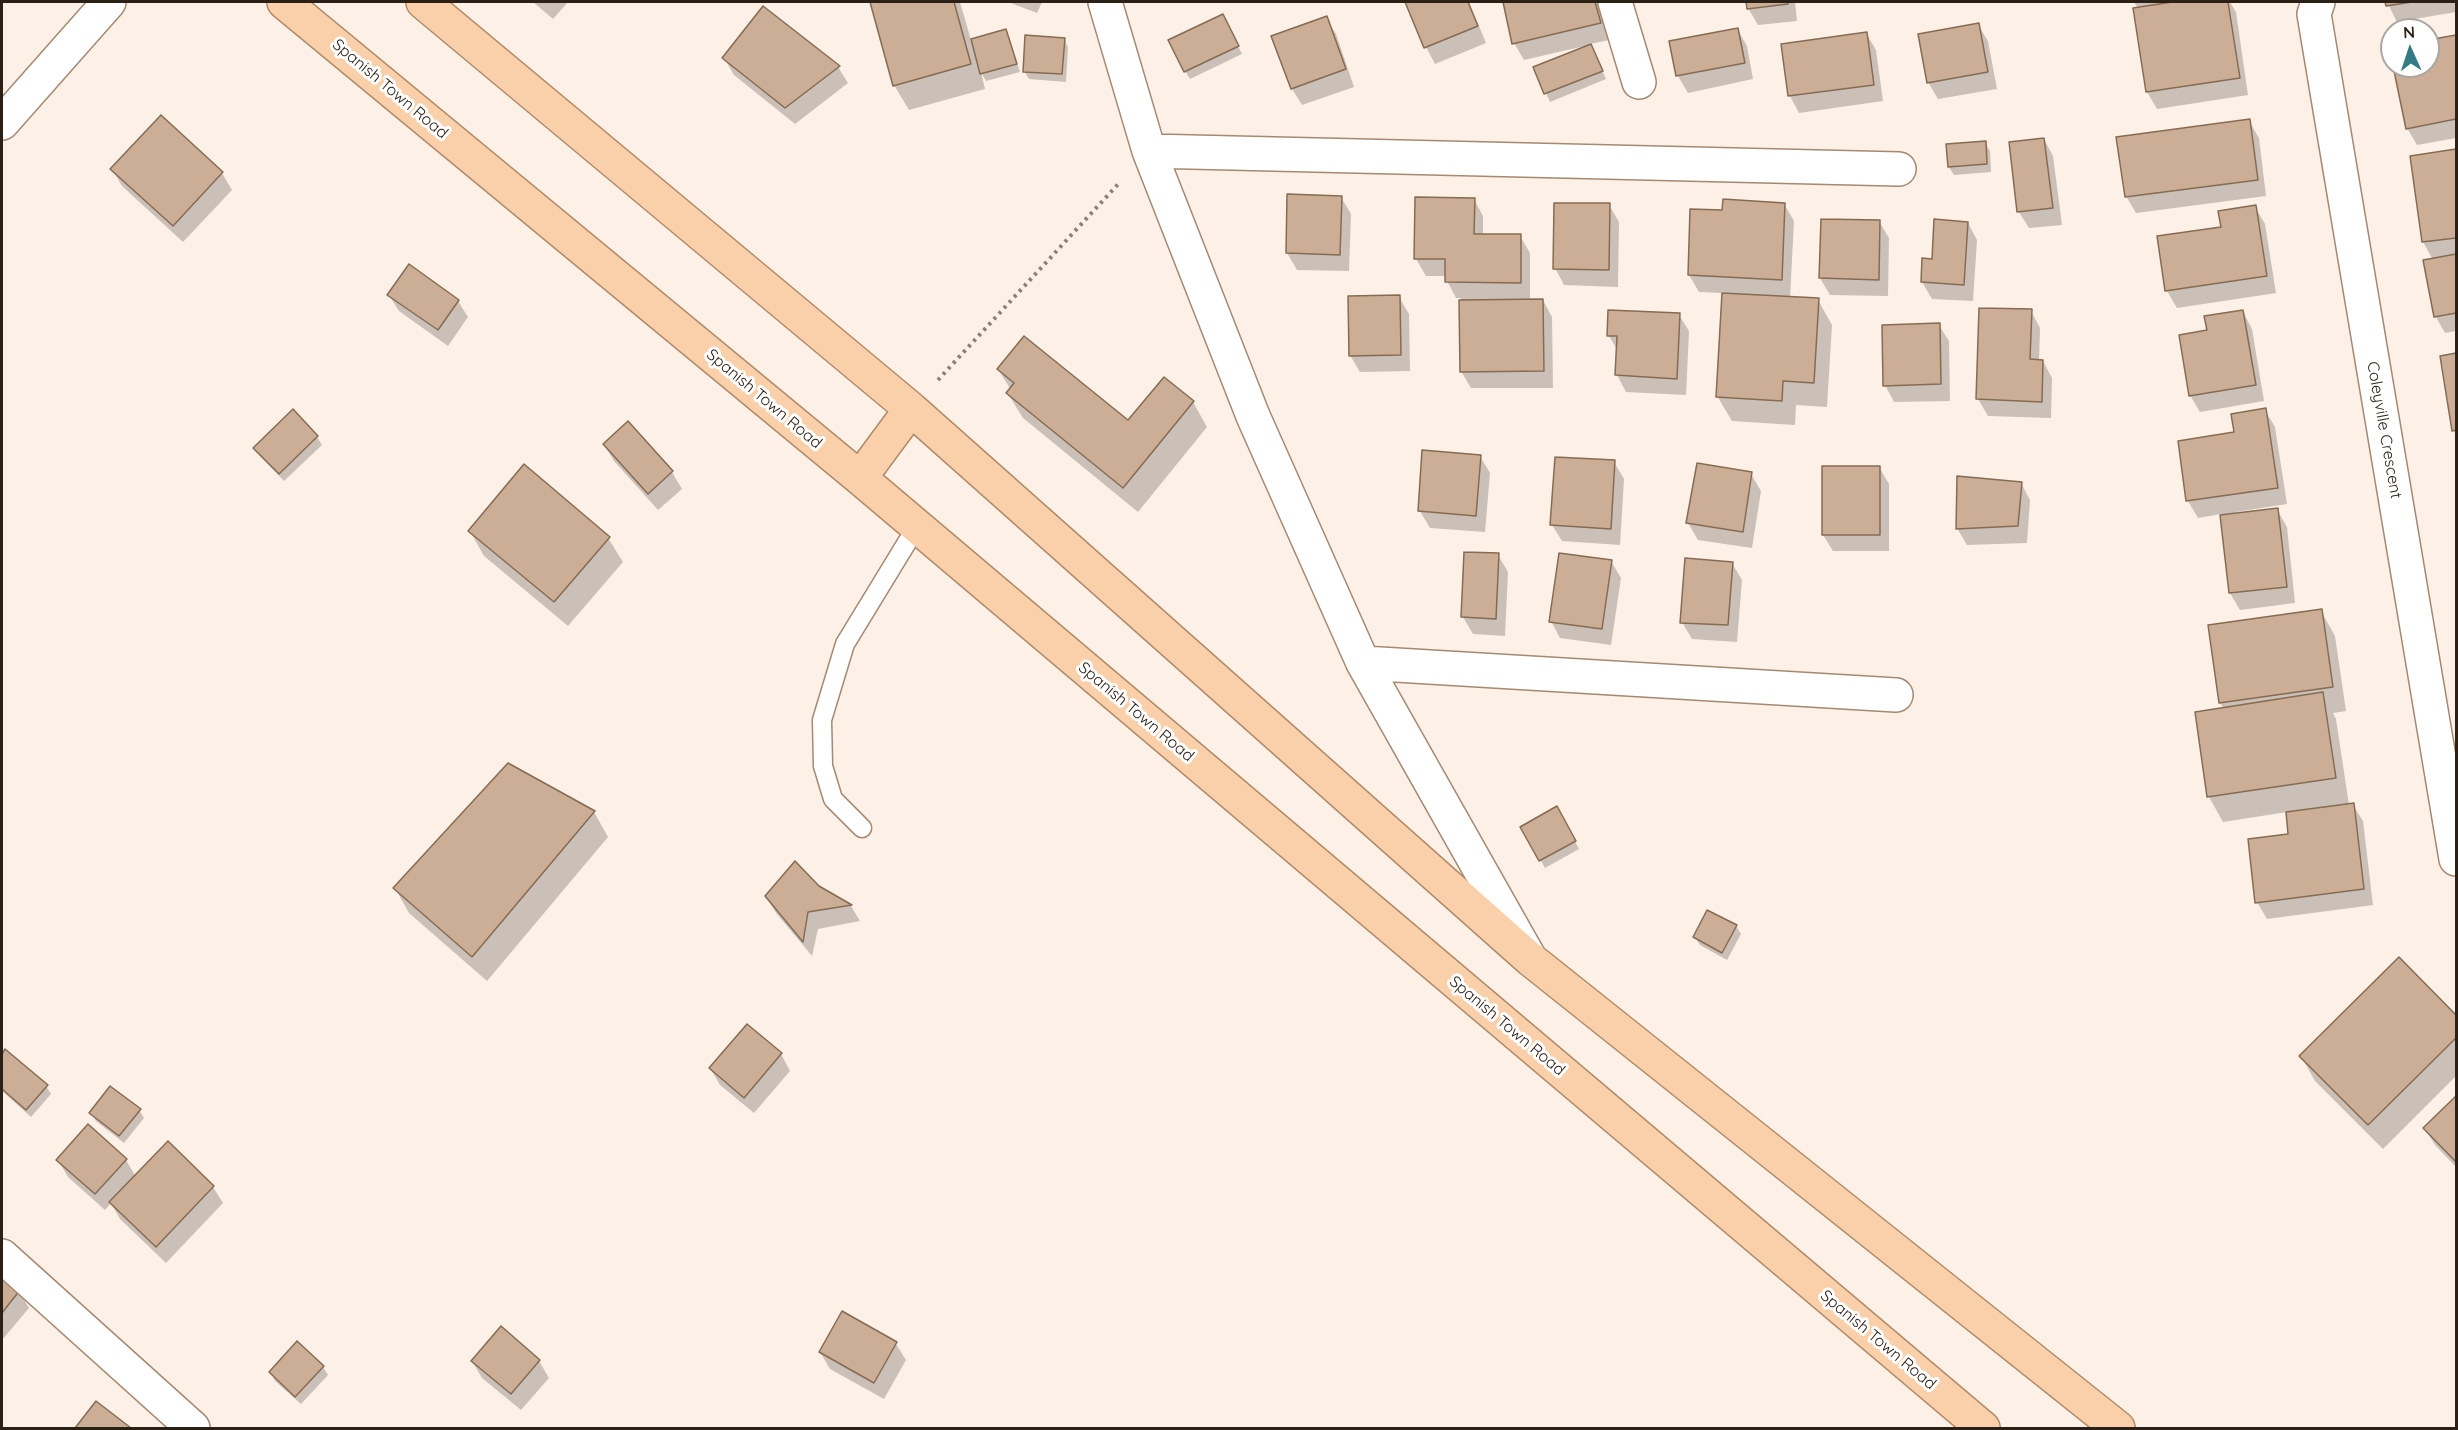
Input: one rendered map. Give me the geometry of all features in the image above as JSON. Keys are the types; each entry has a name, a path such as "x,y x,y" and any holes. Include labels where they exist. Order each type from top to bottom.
{"highway":[{"name":"Spanish Town Road","path":"284,2 860,478 1979,1427"},
{"path":"423,2 911,409 1530,959 2118,1428"},
{"path":"860,478 911,409"}],"street":[{"path":"2,123 109,2"},
{"path":"1106,2 1149,151 1253,416 1364,663 1530,959"},
{"path":"1615,2 1639,82"},
{"name":"Coleyville Crescent","path":"2318,2 2314,14 2457,859"},
{"path":"1149,151 1899,169"},
{"path":"1364,663 1896,695"},
{"path":"2,1256 193,1428"}],"lane":[{"path":"862,828 833,799 823,766 822,720 845,644 917,526"}],"path":[{"path":"911,409 1149,151"}],"building":[{"path":"870,2 954,2 971,64 893,86"},
{"path":"1405,2 1468,2 1478,26 1424,48"},
{"path":"1503,2 1595,2 1601,23 1512,44"},
{"path":"1746,2 1788,2 1788,4 1747,9"},
{"path":"2172,2 2228,2 2240,78 2146,92 2133,8"},
{"path":"2385,2 2412,2 2386,6"},
{"path":"763,6 840,66 785,108 722,58"},
{"path":"1223,14 1239,46 1184,72 1168,40"},
{"path":"1327,16 1346,69 1291,89 1271,36"},
{"path":"1979,23 1988,72 1927,83 1918,34"},
{"path":"1738,28 1745,63 1676,76 1669,41"},
{"path":"1006,29 1017,64 980,74 971,39"},
{"path":"1867,32 1874,85 1788,96 1781,44"},
{"path":"1025,35 1065,38 1062,74 1023,72"},
{"path":"2456,35 2456,119 2406,129 2395,78 2440,78 2440,38"},
{"path":"1591,44 1603,71 1544,94 1533,67"},
{"path":"161,115 223,172 173,226 110,169"},
{"path":"2250,119 2258,180 2125,197 2116,137"},
{"path":"2044,138 2053,208 2017,212 2009,142"},
{"path":"1986,141 1987,164 1948,167 1946,144"},
{"path":"2456,149 2456,238 2422,242 2410,156"},
{"path":"1287,194 1342,196 1340,255 1286,253"},
{"path":"1415,197 1475,198 1474,234 1521,234 1521,283 1445,282 1445,259 1414,259"},
{"path":"1723,199 1785,203 1782,280 1688,275 1690,209 1722,210"},
{"path":"1554,203 1610,203 1609,270 1553,269"},
{"path":"2256,205 2267,276 2165,291 2157,236 2221,227 2218,211"},
{"path":"1821,219 1880,220 1879,280 1819,278"},
{"path":"1934,219 1968,222 1964,285 1921,282 1922,258 1932,259"},
{"path":"2456,254 2456,313 2434,317 2423,260"},
{"path":"409,264 459,300 438,330 387,295"},
{"path":"1722,293 1819,298 1814,383 1783,381 1782,401 1716,397"},
{"path":"1400,295 1401,355 1349,356 1348,296"},
{"path":"1543,299 1544,371 1460,372 1459,300"},
{"path":"1979,308 2032,309 2030,359 2043,360 2042,402 1976,399"},
{"path":"1608,310 1680,313 1677,379 1615,375 1617,336 1607,336"},
{"path":"2243,310 2256,385 2189,396 2179,335 2207,330 2204,316"},
{"path":"1940,323 1941,384 1883,386 1882,325"},
{"path":"1024,336 1128,420 1164,377 1194,401 1123,488 1006,393 1014,383 997,369"},
{"path":"2456,353 2456,430 2452,431 2440,356"},
{"path":"2266,408 2278,488 2186,501 2178,441 2234,432 2231,414"},
{"path":"293,409 318,436 279,474 253,448"},
{"path":"628,421 673,471 648,494 603,444"},
{"path":"1422,450 1481,455 1476,516 1418,511"},
{"path":"1555,457 1615,460 1611,529 1550,525"},
{"path":"1697,463 1752,472 1743,532 1686,523"},
{"path":"524,464 610,537 554,602 468,531"},
{"path":"1822,466 1880,466 1880,535 1822,535"},
{"path":"1957,476 2022,482 2018,526 1956,529"},
{"path":"2278,508 2287,587 2229,593 2220,515"},
{"path":"1464,552 1499,553 1496,619 1461,617"},
{"path":"1559,553 1612,560 1602,629 1549,622"},
{"path":"1685,558 1733,562 1728,625 1680,623"},
{"path":"2322,609 2333,687 2219,703 2208,625"},
{"path":"2323,692 2336,778 2207,797 2195,712"},
{"path":"508,763 595,811 472,957 393,888"},
{"path":"2354,803 2364,889 2255,903 2248,839 2288,834 2286,812"},
{"path":"1557,806 1576,841 1539,861 1520,827"},
{"path":"795,861 819,886 852,905 808,912 803,942 765,896"},
{"path":"1707,910 1737,925 1722,953 1693,937"},
{"path":"2399,957 2456,1015 2456,1038 2368,1125 2299,1056"},
{"path":"747,1024 782,1053 744,1098 709,1068"},
{"path":"5,1049 48,1085 26,1110 2,1089 2,1054"},
{"path":"110,1086 141,1109 119,1136 89,1113"},
{"path":"2456,1096 2456,1162 2423,1128"},
{"path":"88,1124 127,1159 95,1194 56,1160"},
{"path":"168,1141 214,1186 156,1247 109,1202"},
{"path":"2,1275 20,1290 2,1313"},
{"path":"842,1311 897,1342 874,1383 819,1352"},
{"path":"501,1326 540,1360 511,1394 471,1361"},
{"path":"297,1341 324,1366 295,1397 269,1372"},
{"path":"96,1401 131,1428 75,1428"}]}
